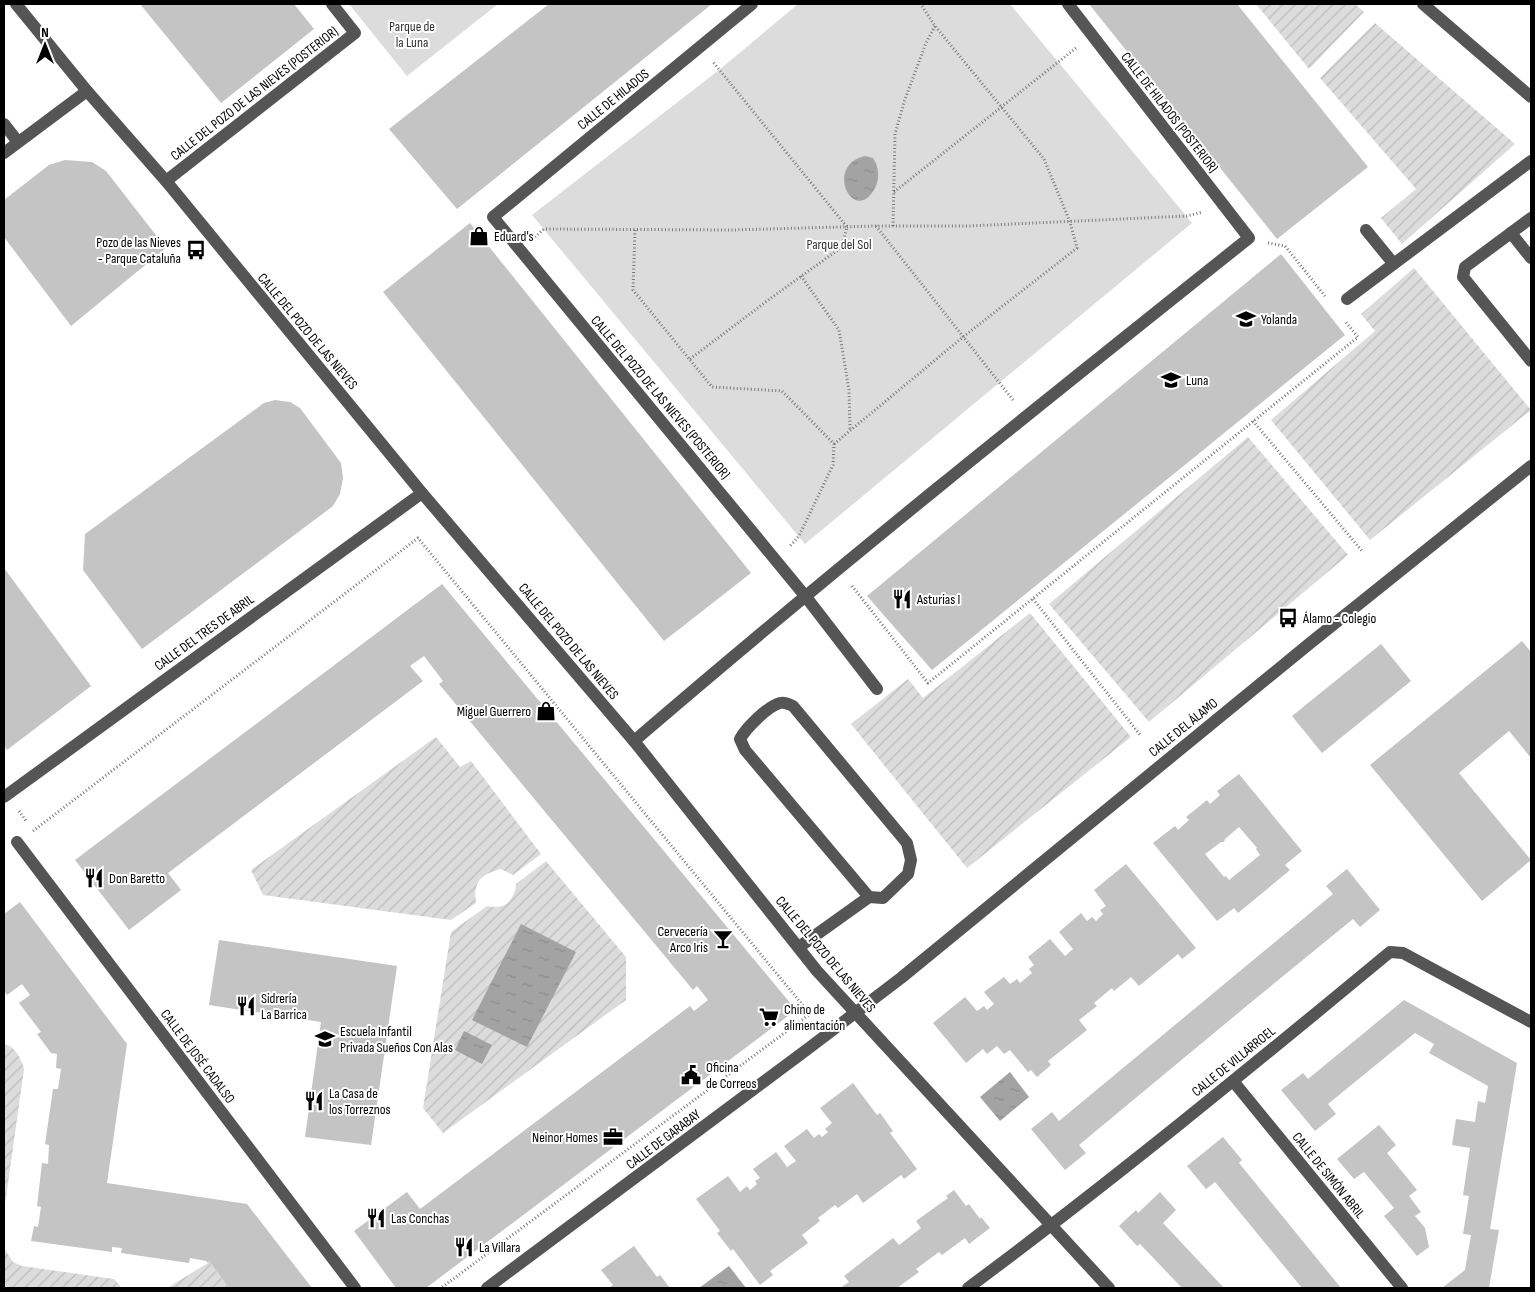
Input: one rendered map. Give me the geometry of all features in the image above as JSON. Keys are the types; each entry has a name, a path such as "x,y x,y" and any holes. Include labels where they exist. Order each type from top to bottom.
{"street":[{"name":"CALLE DEL POZO DE LAS NIEVES","path":"16,4 87,91 166,181 422,493 634,741 817,971 1110,1288"},
{"name":"CALLE DEL POZO DE LAS NIEVES (POSTERIOR)","path":"166,181 355,33 332,4"},
{"name":"CALLE DE HILADOS","path":"492,217 752,4"},
{"name":"CALLE DE HILADOS (POSTERIOR)","path":"1068,4 1249,238"},
{"path":"1423,4 1531,97"},
{"path":"4,153 87,91"},
{"path":"4,124 18,142"},
{"path":"1347,299 1531,161"},
{"name":"CALLE DEL POZO DE LAS NIEVES (POSTERIOR)","path":"492,217 806,597 877,689"},
{"path":"1531,218 1465,266 1462,277 1531,361"},
{"path":"1366,230 1393,263"},
{"path":"1511,232 1531,258"},
{"path":"634,741 1026,416 1249,238"},
{"name":"CALLE DEL ÁLAMO","path":"856,1012 901,978 1301,650 1531,466"},
{"name":"CALLE DEL TRES DE ABRIL","path":"4,797 422,493"},
{"path":"799,948 869,897 883,898 908,874 911,860 907,843 792,706 782,703 771,708 740,739 746,750 869,897"},
{"name":"CALLE DE JOSÉ CADALSO","path":"17,842 355,1288"},
{"name":"CALLE DE VILLARROEL","path":"968,1288 1051,1226 1233,1082 1390,952 1403,953 1531,1022"},
{"name":"CALLE DE GARABAY","path":"487,1288 856,1012"},
{"name":"CALLE DE SIMÓN ABRIL","path":"1233,1082 1402,1288"}],"path":[{"path":"777,562 798,536 833,465 834,444 963,337 1077,248 1070,222 1044,159 935,26 922,6 923,4"},
{"path":"893,226 895,134 904,102 926,43 935,26"},
{"path":"894,192 1092,35"},
{"path":"700,46 847,227"},
{"path":"520,250 544,229 732,230 875,226 969,226 1187,216 1225,206"},
{"path":"875,226 1026,416"},
{"path":"690,359 842,247 847,227"},
{"path":"635,230 633,290 712,387 782,391 834,444"},
{"path":"1249,238 1285,246 1329,301"},
{"path":"801,276 839,330 849,390 850,430"},
{"path":"839,570 928,683 1358,337 1340,315"},
{"path":"1253,421 1362,551"},
{"path":"17,842 418,538 810,1014 441,1288"},
{"path":"1033,599 1141,736"}],"green space":[{"name":"Parque de la Luna","path":"349,4 498,4 407,76"},
{"name":"Parque del Sol","path":"798,4 1010,4 1192,223 805,544 532,215 719,70"},
{"path":"1256,4 1355,4 1364,12 1309,69"},
{"path":"1375,23 1515,144 1402,244 1381,218 1416,189 1320,78"},
{"path":"1414,268 1531,410 1370,540 1271,420 1375,331 1361,314"},
{"path":"1248,437 1348,555 1149,722 1049,604"},
{"path":"1030,613 1131,737 967,868 851,724 908,679 923,698"},
{"path":"436,737 460,767 471,761 541,854 513,875 501,869 488,873 477,884 476,903 451,920 263,895 251,870"},
{"path":"546,861 626,957 626,1000 443,1133 423,1108 451,932 487,906 503,906 513,896 516,884"},
{"path":"4,1044 11,1047 17,1053 24,1069 4,1212"},
{"path":"4,1248 13,1262 22,1266 114,1279 122,1288 4,1288"},
{"path":"209,1261 229,1288 167,1288 208,1263"}],"water":[{"path":"865,156 873,158 875,161 878,169 878,180 875,188 867,198 859,201 846,190 844,180 846,170 853,162"},
{"path":"521,924 576,952 527,1047 472,1020"},
{"path":"464,1031 492,1045 482,1064 455,1050"},
{"path":"1010,1072 1029,1097 1000,1121 980,1097"},
{"path":"729,1266 746,1288 699,1288"}],"building":[{"path":"140,4 294,4 314,29 221,103"},
{"path":"549,4 712,4 457,209 389,129"},
{"path":"1089,4 1237,4 1368,167 1277,239"},
{"path":"65,160 92,162 106,171 166,248 71,326 4,237 4,200 49,165"},
{"path":"470,223 751,573 664,641 383,292"},
{"path":"1281,254 1345,335 932,670 867,596"},
{"path":"275,400 290,402 300,408 341,463 343,478 340,494 333,506 142,649 83,570 85,534 264,403"},
{"path":"4,568 91,686 7,750 4,745"},
{"path":"442,584 796,1010 426,1288 396,1288 354,1231 407,1192 420,1209 690,1006 694,1011 708,1000 697,986 693,990 439,684 443,681 424,656 410,666 423,681 168,873 181,890 129,930 75,860"},
{"path":"1522,641 1531,652 1531,758 1509,731 1459,773 1531,860 1482,901 1370,765"},
{"path":"1381,644 1411,681 1322,753 1292,716"},
{"path":"1239,774 1302,851 1285,865 1290,870 1238,913 1234,908 1217,921 1153,843 1175,826 1178,830 1189,820 1186,817 1207,800 1210,804 1220,795 1217,791","holes":["1239,827 1257,848 1260,855 1229,880 1226,876 1224,877 1205,854 1221,842 1224,842"]},
{"path":"1126,864 1196,948 1182,959 1178,954 1139,986 1131,977 1114,991 1112,988 1094,1003 1097,1006 1079,1020 1087,1030 1048,1061 1051,1065 1037,1077 1031,1070 1028,1072 1010,1050 1004,1054 997,1046 987,1054 983,1049 966,1063 933,1023 965,997 977,1011 984,1006 987,1010 994,1004 984,992 1004,977 1010,984 1017,979 1020,983 1032,973 1029,969 1034,965 1028,957 1050,939 1065,956 1073,949 1059,932 1081,913 1087,921 1092,917 1096,921 1103,914 1100,910 1106,906 1094,890"},
{"path":"1347,869 1380,910 1360,927 1353,919 1249,1004 1079,1145 1086,1153 1065,1170 1031,1129 1052,1112 1059,1121 1333,894 1326,886"},
{"path":"20,902 127,1044 107,1183 247,1204 312,1288 229,1288 209,1261 208,1263 190,1258 189,1263 121,1253 122,1248 112,1247 112,1252 31,1241 34,1226 38,1227 41,1207 37,1206 42,1163 48,1164 49,1145 45,1144 53,1089 58,1089 61,1069 56,1068 57,1054 51,1053 37,1034 41,1032 19,1003 30,995 22,984 7,995 4,991 4,914"},
{"path":"219,940 397,966 371,1145 305,1137 321,1022 209,1005"},
{"path":"1404,1000 1517,1063 1490,1229 1499,1230 1489,1288 1442,1288 1465,1270 1471,1235 1463,1234 1469,1196 1463,1195 1470,1148 1452,1145 1456,1119 1475,1122 1478,1101 1485,1103 1488,1086 1429,1053 1434,1044 1415,1033 1328,1104 1336,1114 1315,1131 1281,1090 1303,1073 1308,1079"},
{"path":"853,1083 877,1115 880,1113 893,1131 890,1133 917,1169 904,1179 901,1175 863,1203 857,1194 838,1208 835,1205 818,1218 820,1221 802,1235 808,1243 770,1271 773,1275 760,1285 733,1249 731,1251 717,1233 720,1231 696,1199 728,1176 740,1192 747,1186 750,1190 757,1184 755,1181 760,1178 753,1169 776,1152 787,1167 796,1161 784,1146 807,1129 814,1138 819,1134 822,1137 828,1132 825,1129 832,1123 820,1108"},
{"path":"1379,1125 1396,1145 1387,1153 1417,1190 1409,1196 1421,1212 1415,1216 1425,1228 1429,1247 1417,1256 1384,1216 1394,1208 1364,1172 1354,1179 1337,1159"},
{"path":"1223,1137 1242,1160 1239,1163 1341,1288 1302,1288 1215,1182 1206,1189 1187,1166"},
{"path":"954,1190 966,1206 969,1204 980,1219 981,1217 990,1228 969,1244 965,1238 942,1255 939,1252 916,1269 919,1272 897,1288 840,1288 849,1282 844,1276 893,1238 899,1245 921,1228 916,1221 948,1198 946,1196"},
{"path":"1160,1192 1176,1210 1163,1223 1224,1288 1182,1288 1140,1244 1137,1246 1119,1226 1136,1210 1138,1213"},
{"path":"634,1246 657,1277 660,1275 670,1288 609,1288 613,1285 601,1270"}],"place":[{"name":"Eduard's","path":"479,236"},
{"name":"Pozo de las Nieves - Parque Cataluña","path":"196,250"},
{"name":"Yolanda","path":"1246,319"},
{"name":"Luna","path":"1171,380"},
{"name":"Asturias I","path":"902,599"},
{"name":"Álamo - Colegio","path":"1288,618"},
{"name":"Miguel Guerrero","path":"546,711"},
{"name":"Don Baretto","path":"94,878"},
{"name":"Cervecería Arco Iris","path":"723,939"},
{"name":"Sidrería La Barrica","path":"246,1006"},
{"name":"Chino de alimentación","path":"769,1017"},
{"name":"Escuela Infantil Privada Sueños Con Alas","path":"325,1039"},
{"name":"Oficina de Correos","path":"691,1075"},
{"name":"La Casa de los Torreznos","path":"314,1101"},
{"name":"Neinor Homes","path":"613,1137"},
{"name":"Las Conchas","path":"376,1218"},
{"name":"La Villara","path":"464,1247"}]}
